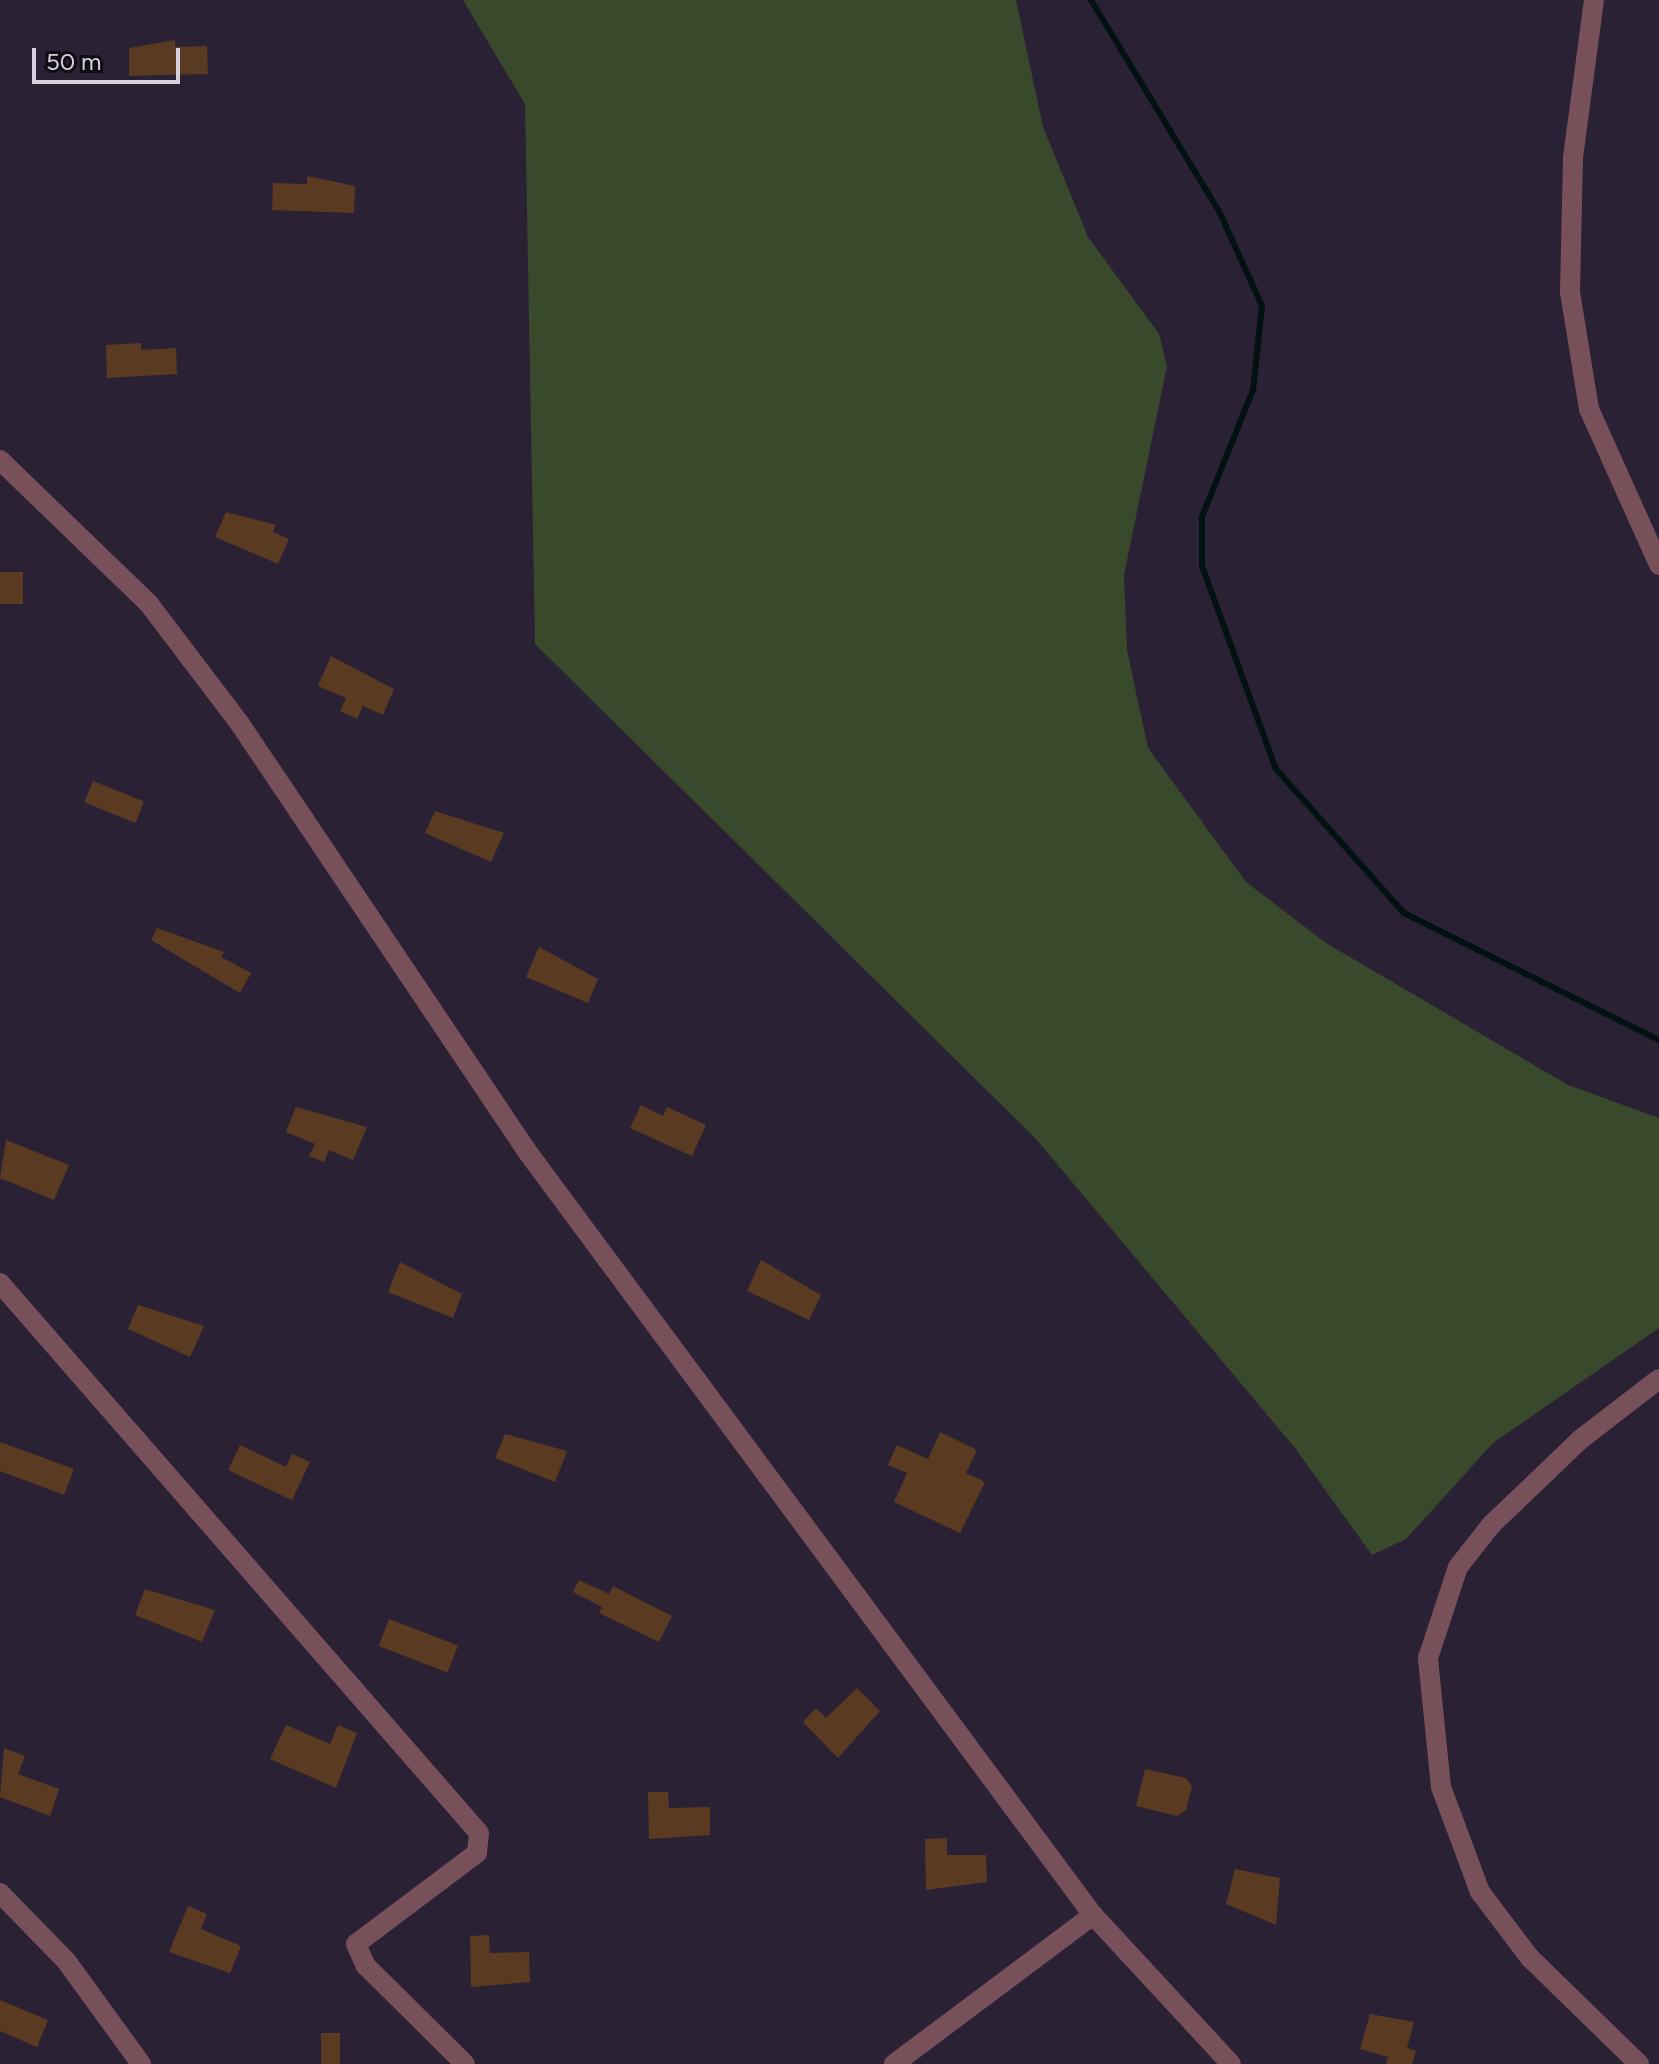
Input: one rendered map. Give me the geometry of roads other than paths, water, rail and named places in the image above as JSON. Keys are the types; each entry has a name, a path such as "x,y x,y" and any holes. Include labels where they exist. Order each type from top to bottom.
{"street":[{"path":"1594,0 1573,158 1570,292 1589,409 1659,565"},
{"path":"0,460 149,604 240,724 529,1154 1093,1915 1231,2064"},
{"path":"0,1283 479,1833 477,1853 356,1944 405,2009 465,2064"},
{"path":"1639,2064 1530,1958 1480,1892 1441,1787 1428,1658 1458,1567 1491,1525 1592,1430 1659,1379"},
{"path":"0,1893 67,1962 141,2064"},
{"path":"894,2064 1093,1915"}],"waterway":[{"path":"1091,0 1219,211 1262,306 1253,390 1202,517 1202,566 1276,769 1404,913 1659,1040"}]}
